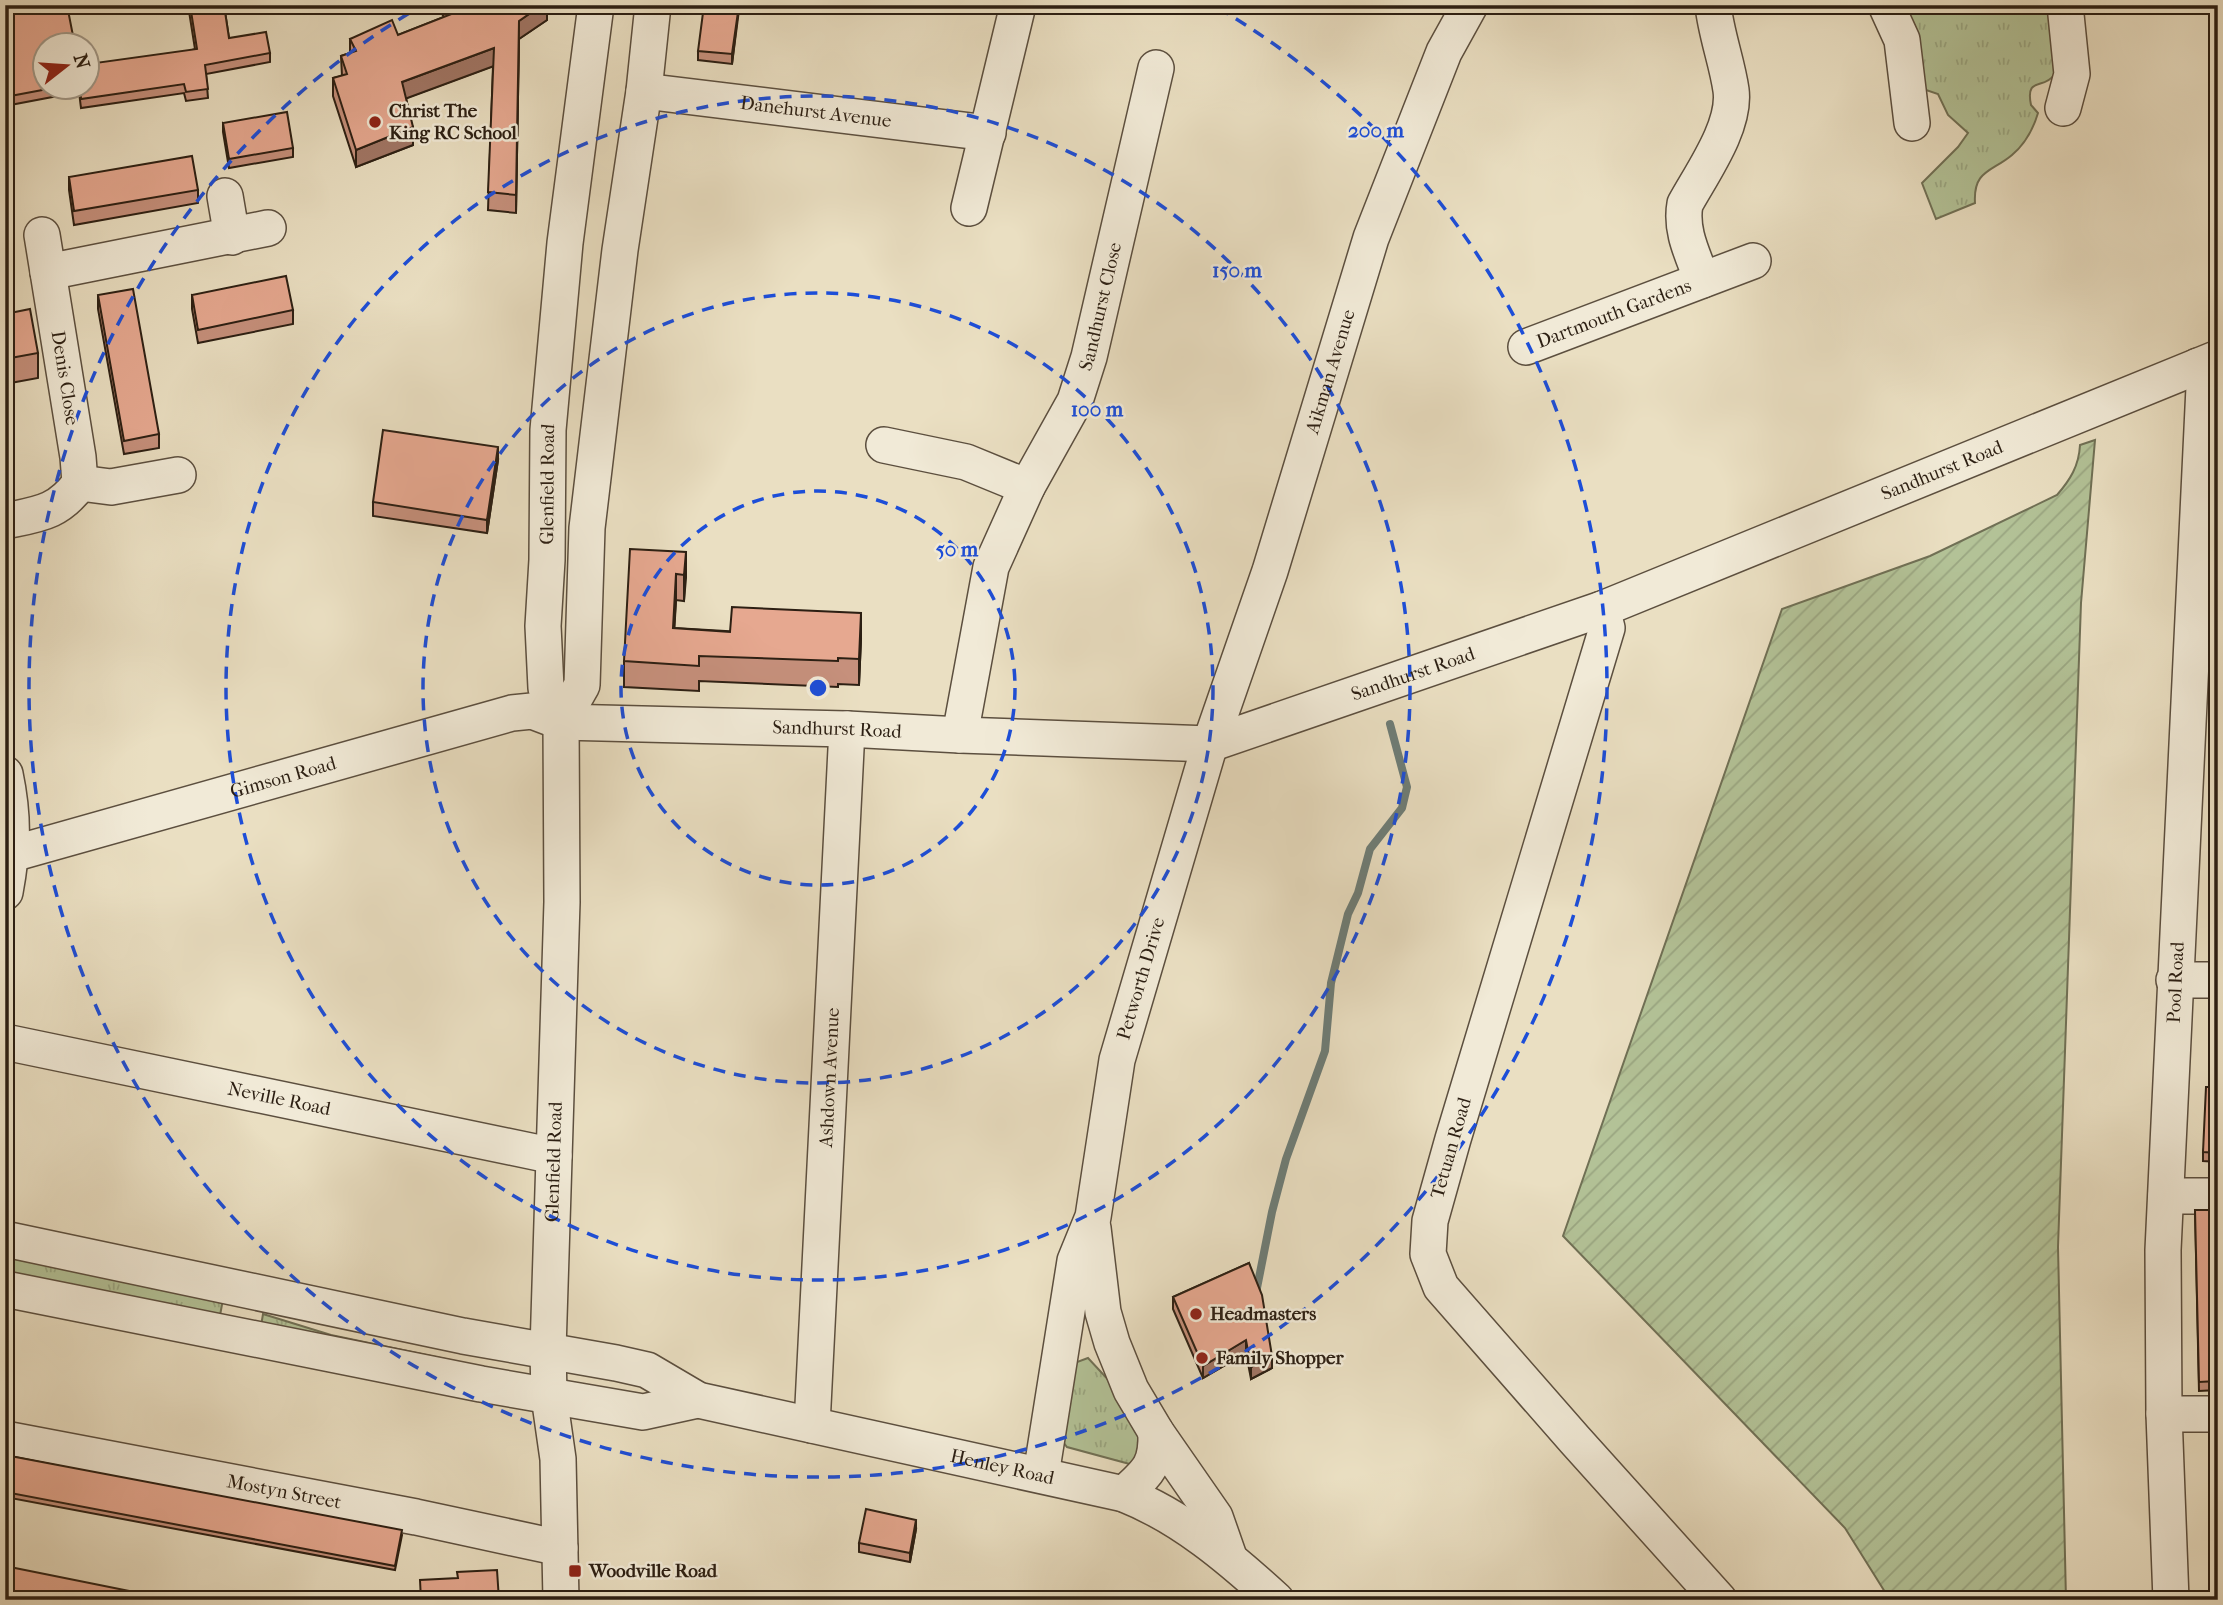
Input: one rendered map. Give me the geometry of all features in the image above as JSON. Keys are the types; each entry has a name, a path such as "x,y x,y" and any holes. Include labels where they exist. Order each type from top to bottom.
{"street":[{"name":"Glenfield Road","path":"561,1600 558,1459 549,1396 548,1350 562,902 561,722 546,688 543,626 547,560 548,430 565,243 596,5"},
{"name":"Glenfield Road","path":"561,722 582,685 587,528 653,5"},
{"path":"970,208 1018,5"},
{"name":"Aikman Avenue","path":"1210,744 1270,571 1371,237 1444,52 1470,5"},
{"name":"Dartmouth Gardens","path":"1702,280 1685,232 1685,204 1723,132 1731,111 1731,92 1713,5"},
{"path":"1886,5 1902,40 1912,123"},
{"path":"2063,108 2072,74 2065,5"},
{"name":"Sandhurst Close","path":"960,735 991,567 1027,487 1075,401 1086,368 1156,68"},
{"name":"Danehurst Avenue","path":"644,91 988,133"},
{"path":"225,196 232,237"},
{"path":"48,272 268,228"},
{"name":"Denis Close","path":"42,235 80,483"},
{"path":"565,243 620,250"},
{"name":"Dartmouth Gardens","path":"1526,347 1754,261"},
{"name":"Sandhurst Road","path":"561,722 847,729 1210,744 1602,609 2208,362"},
{"name":"Pool Road","path":"2171,1600 2164,1413 2163,1250 2174,980 2203,765 2204,387 2208,362"},
{"path":"884,445 966,462 1027,487"},
{"path":"5,521 45,513 70,496 80,483 111,487 162,469"},
{"name":"Tetuan Road","path":"1602,609 1607,628 1453,1139 1430,1221 1428,1254 1441,1287 1719,1600"},
{"name":"Gimson Road","path":"9,855 309,768 512,713 532,711 561,722"},
{"name":"Ashdown Avenue","path":"813,1425 847,729"},
{"name":"Petworth Drive","path":"1041,1475 1075,1261 1093,1217 1116,1060 1210,744"},
{"path":"5,774 12,808 5,892"},
{"path":"2174,980 2218,980"},
{"name":"Neville Road","path":"5,1042 554,1156"},
{"path":"2166,1196 2218,1196"},
{"name":"Petworth Drive","path":"1093,1217 1103,1312 1112,1343 1131,1390 1156,1432 1216,1517 1229,1557"},
{"path":"5,1239 463,1336 548,1350"},
{"path":"5,1289 549,1396"},
{"path":"234,1334 245,1290"},
{"path":"1061,1342 1112,1343"},
{"name":"Henley Road","path":"548,1350 648,1370 698,1400 1124,1494 1155,1507 1229,1557 1276,1600"},
{"name":"Henley Road","path":"549,1396 643,1412 698,1400"},
{"path":"2164,1413 2218,1414"},
{"path":"1124,1494 1152,1466 1156,1453 1156,1432"},
{"name":"Mostyn Street","path":"5,1439 416,1517 560,1548"}],"green space":[{"path":"1902,5 2055,5 2060,54 2054,75 2031,90 2031,105 2038,113 2031,131 2017,151 1981,178 1975,192 1975,203 1936,219 1922,183 1958,147 1968,133 1948,115 1938,94 1923,89"},
{"path":"2095,440 2081,603 2058,1247 2066,1600 1890,1600 1845,1528 1563,1236 1782,609 1930,556 2057,495 2073,472 2080,445"},
{"path":"5,1257 223,1299 219,1321 5,1279"},
{"path":"263,1314 331,1335 460,1362 459,1370 260,1332"},
{"path":"1088,1358 1115,1387 1144,1442 1137,1466 1067,1447 1060,1438 1073,1368 1077,1362"}],"building":[{"path":"67,5 72,32 32,32 32,92 5,97 5,14"},
{"path":"190,5 224,5 229,38 266,32 270,53 205,65 208,89 186,92 184,84 102,96 102,62 197,49"},
{"name":"Christ The King RC School","path":"449,5 542,5 519,21 516,195 488,192 494,48 402,82 413,127 356,150 333,78 347,74 341,56 356,51 350,39 392,20 398,35 454,13"},
{"path":"704,5 739,5 732,54 698,51"},
{"path":"287,112 293,148 229,159 223,123"},
{"path":"192,156 198,190 74,211 69,177"},
{"path":"286,276 293,310 198,330 192,295"},
{"path":"133,289 159,434 124,441 98,295"},
{"path":"30,309 38,353 5,359 5,314"},
{"path":"383,430 498,447 487,520 373,502"},
{"path":"630,549 686,552 684,575 676,574 673,628 730,632 732,607 861,613 859,659 838,658 838,661 699,656 699,666 624,661"},
{"path":"2218,1031 2218,1045 2211,1037"},
{"path":"2206,1087 2218,1087 2218,1153 2203,1152"},
{"path":"2195,1210 2218,1210 2218,1381 2199,1382"},
{"path":"1249,1263 1262,1295 1272,1356 1251,1367 1246,1340 1203,1366 1173,1297"},
{"path":"5,1455 402,1530 395,1566 5,1492"},
{"path":"866,1509 916,1520 910,1553 859,1543"},
{"path":"5,1566 174,1600 5,1600"},
{"path":"497,1570 499,1600 421,1600 420,1580 458,1578 457,1572"}],"waterway":[{"path":"1256,1293 1286,1159 1325,1051 1331,983 1348,914 1358,893 1370,849 1402,808 1407,787 1390,724"}],"place":[{"name":"Christ The King RC School","path":"375,122"},
{"name":"Headmasters","path":"1196,1314"},
{"name":"Family Shopper","path":"1202,1358"},
{"name":"Woodville Road","path":"575,1571"}]}
